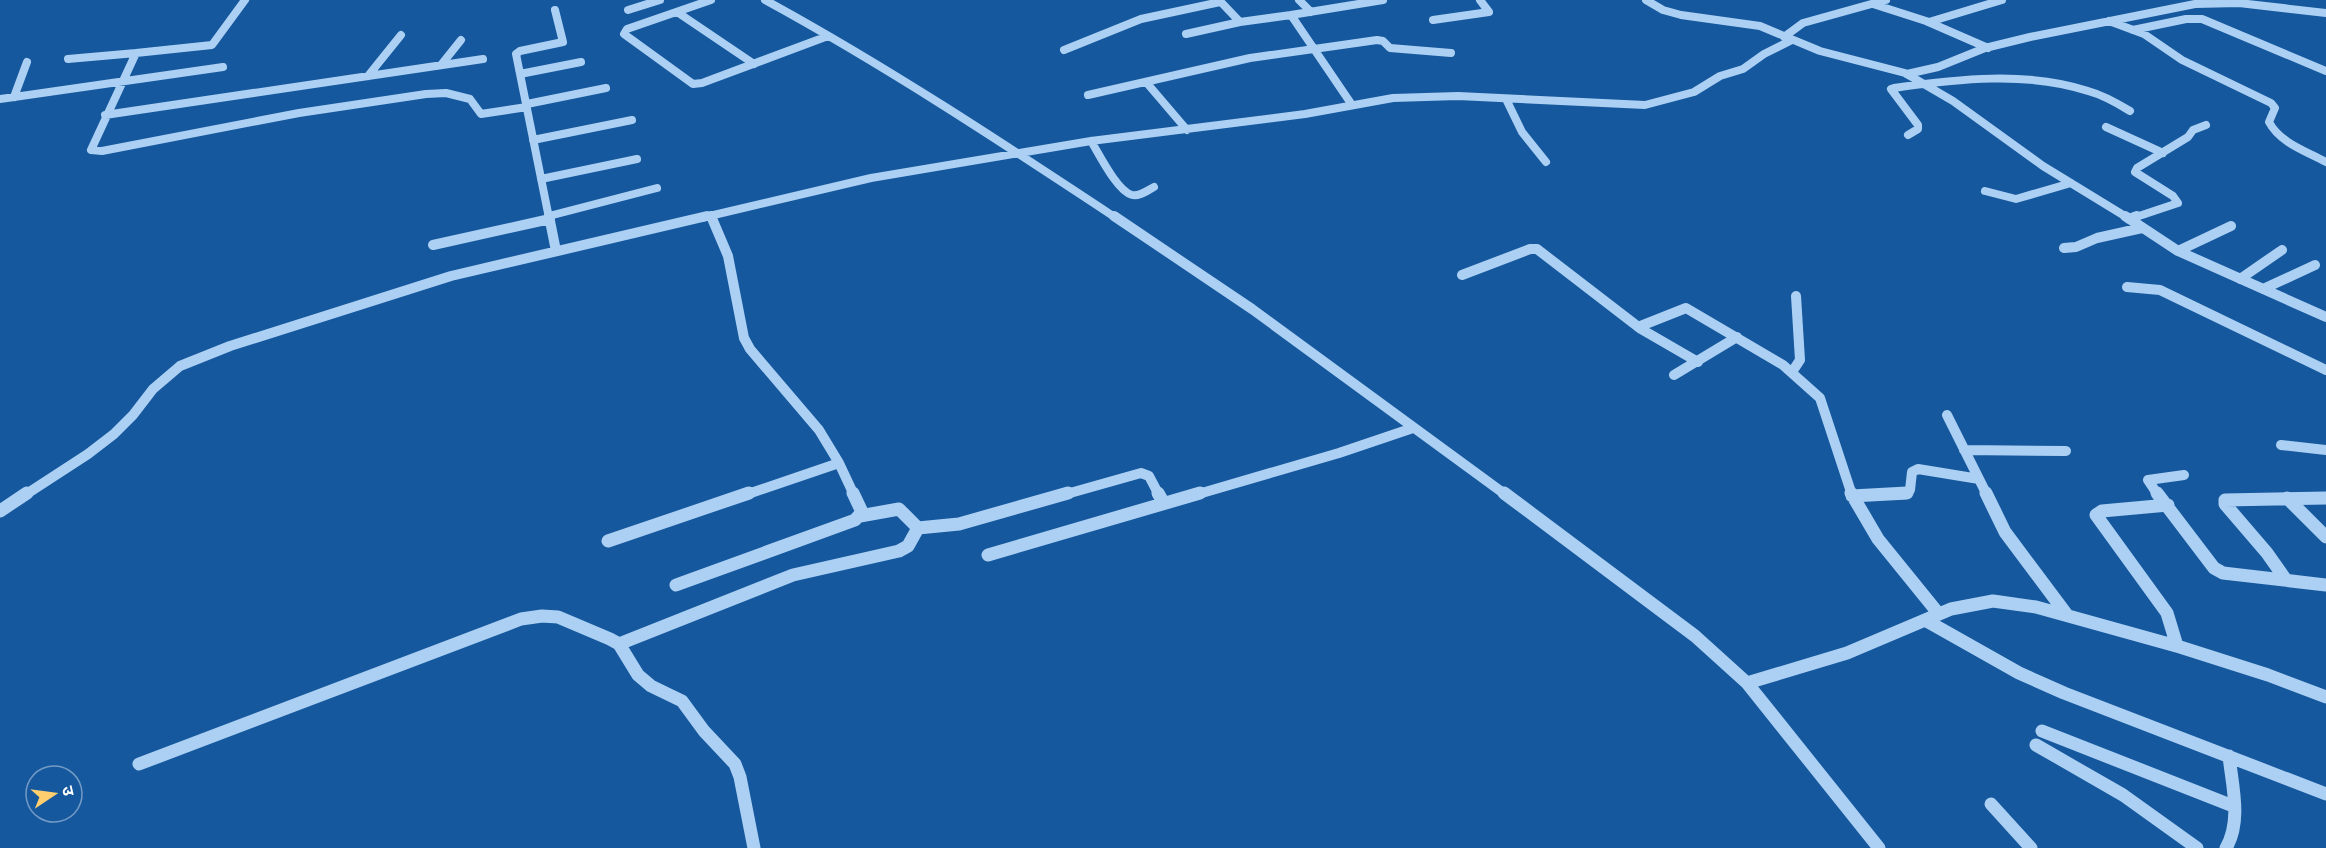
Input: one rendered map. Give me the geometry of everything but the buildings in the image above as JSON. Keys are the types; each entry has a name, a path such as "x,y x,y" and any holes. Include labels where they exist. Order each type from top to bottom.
{"street":[{"path":"68,59 212,45 245,0"},
{"path":"628,10 660,0"},
{"path":"711,0 627,29 624,34 693,84 828,36"},
{"path":"765,0 1018,153 1252,309 1616,575 1695,636 1747,683 1879,848"},
{"path":"1299,0 1311,12"},
{"path":"1186,34 1216,26 1383,0"},
{"path":"1433,20 1489,12 1480,0"},
{"path":"1646,0 1663,10 1681,15 1748,22 1843,58 1892,68 1907,74 1953,101 2043,166 2178,251 2326,317"},
{"path":"0,511 88,454 114,434 133,415 153,389 180,366 302,322 451,276 871,178 1091,141 1187,130 1415,96 1645,105 1694,92 1724,75 1743,69 1788,38 1803,23 1886,0"},
{"path":"1929,22 2002,0"},
{"path":"1064,50 1141,19 1219,1 1240,22"},
{"path":"1907,74 1938,67 1988,48 2063,29 2195,4 2222,2 2326,13"},
{"path":"1873,4 1929,22 1988,48"},
{"path":"555,10 563,42 516,53 556,251"},
{"path":"677,12 754,64"},
{"path":"1291,15 1353,105"},
{"path":"2133,30 2176,21 2202,19 2326,71"},
{"path":"2108,21 2144,34 2182,60 2271,103 2275,108 2269,122 2274,132 2326,162"},
{"path":"368,76 401,35"},
{"path":"441,65 461,40"},
{"path":"1088,95 1250,58 1381,40 1396,49 1451,52"},
{"path":"136,53 90,148 93,152 299,113 437,93 470,99 481,114 606,88"},
{"path":"105,115 483,59"},
{"path":"14,97 27,62"},
{"path":"520,74 581,62"},
{"path":"0,99 223,68"},
{"path":"1146,82 1187,130"},
{"path":"1908,135 1918,129 1918,125 1891,89 1923,84 2010,82 2071,86 2091,92 2130,111"},
{"path":"1506,99 1522,132 1546,162"},
{"path":"533,140 632,120"},
{"path":"2129,219 2178,203 2178,200 2135,172 2137,168 2188,137 2193,130 2206,125"},
{"path":"2106,127 2163,153"},
{"path":"1091,141 1118,182 1130,194 1135,195 1154,187"},
{"path":"2314,156 2326,153"},
{"path":"541,179 637,159"},
{"path":"1985,191 2016,199 2071,183"},
{"path":"433,245 549,218 657,188"},
{"path":"711,216 728,256 744,338 750,349 819,430 839,463 860,508 860,516"},
{"path":"2178,251 2231,226"},
{"path":"2064,248 2076,247 2097,238 2142,228"},
{"path":"1462,274 1530,249 1537,249 1638,327 1698,362"},
{"path":"2240,279 2282,250"},
{"path":"2263,289 2315,265"},
{"path":"2127,287 2160,290 2326,370"},
{"path":"1792,372 1800,360 1796,296"},
{"path":"1638,327 1686,308 1792,372 1820,398 1852,496 1878,538 1938,613"},
{"path":"1674,375 1737,338"},
{"path":"1947,415 2005,532 2067,615"},
{"path":"988,555 1163,502 1339,453 1413,428"},
{"path":"2281,445 2326,450"},
{"path":"1964,450 2066,451"},
{"path":"608,541 839,463"},
{"path":"1852,496 1906,494 1910,490 1912,472 1918,469 1979,479"},
{"path":"918,528 960,524 1141,472 1149,476 1163,502"},
{"path":"2184,475 2148,480 2219,571 2326,585"},
{"path":"2287,498 2326,537"},
{"path":"2286,579 2268,553 2225,504 2225,501 2326,498"},
{"path":"2168,506 2102,511 2096,515 2167,613 2177,646"},
{"path":"676,585 860,516 899,509 918,528"},
{"path":"620,644 793,575 899,551 908,546 918,528"},
{"path":"1747,683 1859,649 1938,613 1979,602 2000,602 2067,615 2177,646 2251,668 2326,697"},
{"path":"139,764 521,619 542,616 558,617 581,625 620,644 638,675 651,686 682,701 704,731 735,764 741,777 754,848"},
{"path":"1925,620 2019,673 2064,693 2326,794"},
{"path":"2042,731 2233,806"},
{"path":"2036,745 2123,795 2197,848"},
{"path":"2226,848 2230,844 2235,825 2229,756"},
{"path":"1991,804 2031,848"}]}
